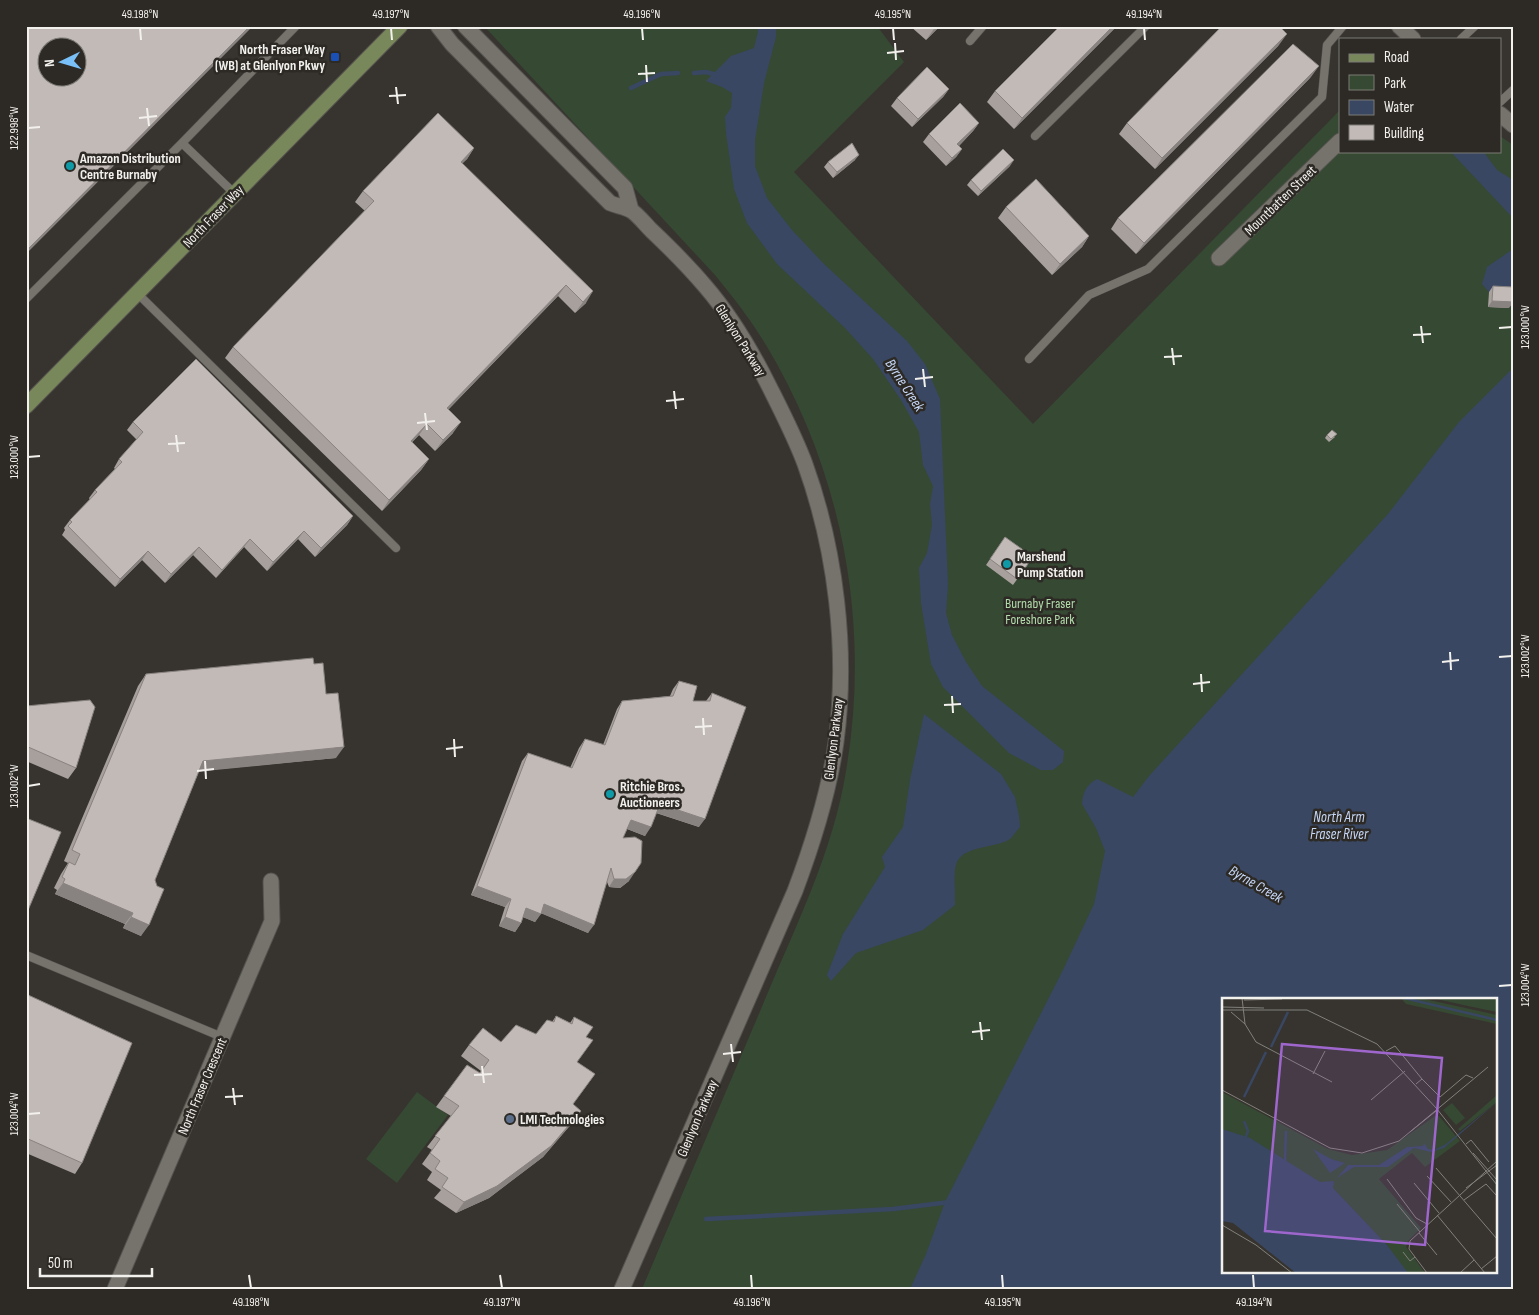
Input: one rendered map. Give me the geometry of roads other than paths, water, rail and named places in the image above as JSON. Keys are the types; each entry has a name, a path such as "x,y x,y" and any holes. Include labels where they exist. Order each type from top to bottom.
{"street":[{"name":"North Fraser Way","path":"26,406 400,26"},
{"name":"Glenlyon Parkway","path":"438,26 452,44 610,203 631,210 685,262 733,322 753,354 789,424 805,463 823,526 834,581 839,640 839,707 836,743 827,789 812,846 795,891 622,1289"},
{"name":"Glenlyon Parkway","path":"465,26 625,188 631,210"},
{"path":"1399,26 1412,38"},
{"path":"1502,116 1513,125"},
{"name":"Mountbatten Street","path":"1219,258 1339,142"},
{"name":"North Fraser Crescent","path":"115,1289 272,921 272,881"}],"lane":[{"path":"26,299 296,26"},
{"path":"970,41 983,26"},
{"path":"1035,136 1146,26"},
{"path":"1029,359 1089,295 1148,269 1322,98 1327,45 1343,26"},
{"path":"1463,38 1475,26"},
{"path":"1502,100 1513,90"},
{"path":"182,143 235,194"},
{"path":"137,293 396,548"},
{"path":"26,955 222,1037"}],"water":[{"name":"Byrne Creek","path":"757,26 776,26 776,37 764,83 755,140 755,166 767,198 792,230 823,263 907,341 925,364 940,399 948,585 946,613 952,635 966,662 982,686 1064,751 1063,762 1053,770 1041,770 1009,753 943,687 931,664 921,603 919,568 927,553 932,525 930,504 933,486 923,465 919,432 901,400 873,359 845,328 777,264 747,223 734,189 726,133 725,117 731,108 732,93 706,81 731,56 754,48 758,32"},
{"path":"1451,152 1484,152 1497,170 1513,180 1513,218"},
{"path":"1513,249 1513,295 1510,293 1489,292 1482,284 1487,267"},
{"name":"North Arm Fraser River","path":"1513,368 1513,1289 910,1289 926,1254 945,1202 1063,970 1094,904 1105,851 1096,828 1082,804 1086,789 1097,779 1133,797 1149,776 1388,514 1459,422"},
{"path":"924,714 1001,774 1015,797 1020,827 1010,839 969,851 957,861 955,869 955,905 923,930 856,953 831,981 827,975 843,934 885,867 882,857 903,827 910,780"}],"waterway":[{"path":"694,73 706,72 717,75"},
{"path":"631,88 661,74 678,73"},
{"path":"706,1219 893,1209 950,1202"}],"place":[{"name":"North Fraser Way (WB) at Glenlyon Pkwy","path":"335,57"},
{"name":"Amazon Distribution Centre Burnaby","path":"70,166"},
{"name":"Marshend Pump Station","path":"1007,564"},
{"name":"Ritchie Bros. Auctioneers","path":"610,794"},
{"name":"LMI Technologies","path":"510,1119"}],"park label":[{"name":"Burnaby Fraser Foreshore Park","path":"1040,612"}]}
